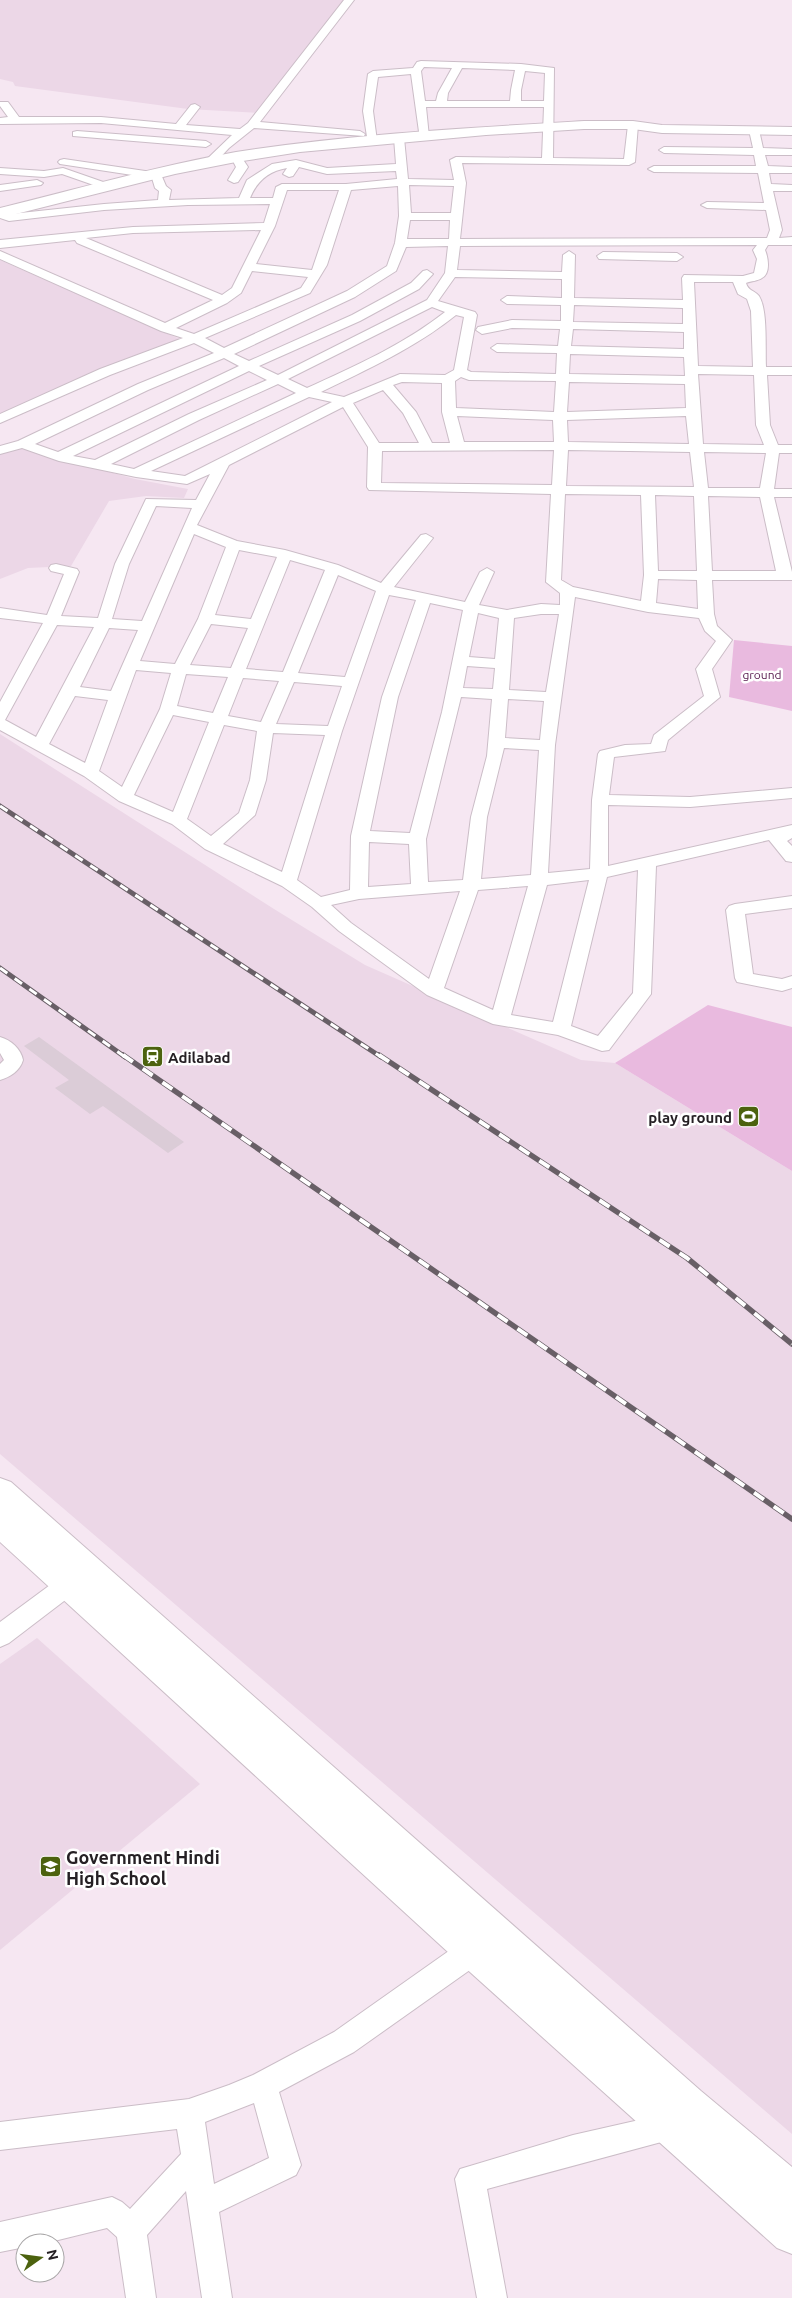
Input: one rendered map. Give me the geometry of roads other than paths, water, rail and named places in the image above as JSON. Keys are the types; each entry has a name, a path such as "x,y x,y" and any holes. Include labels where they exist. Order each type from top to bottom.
{"street":[{"path":"208,162 252,125 350,0"},
{"path":"424,137 416,71 421,64 459,64 550,70 545,92 549,127 547,161"},
{"path":"442,99 459,64"},
{"path":"518,96 520,67"},
{"path":"366,137 373,74 416,71"},
{"path":"421,107 442,99 518,96 548,108"},
{"path":"4,104 16,121"},
{"path":"178,128 195,107"},
{"path":"421,107 548,108"},
{"path":"0,122 50,119 101,120 243,133"},
{"path":"252,125 366,137 399,138 549,127 633,125 662,129 792,131"},
{"path":"97,465 194,417 277,380 431,304 450,274 460,182 456,160 629,162 633,125"},
{"path":"561,1029 599,873 600,800 606,754 625,750 659,748 660,738 711,699 712,695 704,669 724,640 710,628 706,614 701,491 693,412 688,278 741,279 759,275 763,259 759,250 776,232 754,130"},
{"path":"77,134 225,146"},
{"path":"0,213 152,174 208,162 366,137"},
{"path":"399,138 404,216 401,269"},
{"path":"664,150 792,152"},
{"path":"234,180 242,167 236,157"},
{"path":"24,161 66,172 105,186"},
{"path":"42,165 67,162 152,174 165,190 164,204"},
{"path":"243,201 251,182 272,167 296,163 327,171 401,167"},
{"path":"165,328 223,300 238,290 269,226 282,187 296,163"},
{"path":"654,169 762,168 792,170"},
{"path":"0,171 44,174 66,172"},
{"path":"0,188 16,184 52,182 66,172"},
{"path":"282,187 346,187 403,182 460,182"},
{"path":"0,419 105,372 196,338 306,290 321,265 346,187"},
{"path":"766,187 792,188"},
{"path":"0,213 9,218 129,206 278,201"},
{"path":"129,206 139,230"},
{"path":"707,206 770,208"},
{"path":"404,216 455,217"},
{"path":"0,244 139,230 269,226"},
{"path":"80,235 81,240 223,300"},
{"path":"401,243 792,241"},
{"path":"516,254 543,254"},
{"path":"0,255 165,328 196,338 250,367 305,392 345,401 375,447 374,487 792,493"},
{"path":"677,257 574,255 567,276 567,325 560,416 562,446 557,490 553,582 568,591 648,607 706,614"},
{"path":"248,267 316,274"},
{"path":"0,450 24,444 143,387 225,353 401,269 427,274 567,276"},
{"path":"59,457 356,318 415,286 427,274"},
{"path":"651,575 788,576 766,493 773,450 763,425 757,312 753,297 742,291 739,281 741,279"},
{"path":"507,300 689,304"},
{"path":"24,444 59,457 187,480 345,401 400,378 448,379 460,372 471,315 431,304"},
{"path":"136,472 386,356 430,330 454,311"},
{"path":"482,330 508,324 690,328"},
{"path":"497,348 690,353"},
{"path":"460,372 469,376 562,378 792,371"},
{"path":"105,372 143,387 167,405 258,445"},
{"path":"448,379 448,412 458,446"},
{"path":"385,384 409,412 428,447"},
{"path":"448,412 560,416 693,412"},
{"path":"375,447 562,446 792,449"},
{"path":"90,772 117,696 182,548 189,527 223,462"},
{"path":"648,490 651,575 648,607"},
{"path":"40,745 70,691 104,622 122,564 151,502 202,504"},
{"path":"189,527 234,545 285,554 333,568 384,589 424,598 507,614 542,609 567,610"},
{"path":"288,882 334,731 384,589 426,538"},
{"path":"125,796 168,709 180,669 206,619 234,545"},
{"path":"178,820 285,554"},
{"path":"0,717 52,620 72,572 56,568"},
{"path":"211,845 247,815 258,780 266,728 289,677 333,568"},
{"path":"420,888 417,839 454,692 473,599 487,572"},
{"path":"500,1020 539,880 548,745 568,591"},
{"path":"358,893 360,836 390,697 424,598"},
{"path":"0,614 52,620 148,626"},
{"path":"434,991 471,885 478,816 495,756 507,614"},
{"path":"206,619 257,624"},
{"path":"460,661 503,664"},
{"path":"131,665 351,682"},
{"path":"70,691 117,696"},
{"path":"454,692 553,697"},
{"path":"168,709 266,728 334,731"},
{"path":"0,724 90,772 125,796 178,820 211,845 288,882 318,903 345,927 434,991 500,1020 561,1029 602,1045 642,994 647,862"},
{"path":"496,743 548,745"},
{"path":"600,800 690,802 792,793"},
{"path":"318,903 358,893 539,880 599,873 792,830"},
{"path":"792,830 777,840 792,857"},
{"path":"360,836 417,839"},
{"path":"792,902 735,910 744,978 782,985 792,982"},
{"path":"0,1043 11,1052 14,1058 12,1064 0,1073"},
{"path":"0,1491 78,1577 484,1941 670,2127 792,2233"},
{"path":"0,1522 78,1577"},
{"path":"0,1636 78,1577"},
{"path":"0,2136 189,2113 264,2085 344,2042 484,1941"},
{"path":"484,1941 680,2098 792,2193"},
{"path":"202,2205 286,2165 264,2085"},
{"path":"189,2113 217,2298"},
{"path":"492,2298 470,2179 573,2150 670,2127"},
{"path":"131,2230 196,2159"},
{"path":"0,2237 112,2212 131,2230 141,2298"}],"railway":[{"path":"0,806 381,1057"},
{"path":"0,968 125,1057"},
{"path":"123,1055 792,1519"},
{"path":"379,1055 687,1258 792,1344"}],"place":[{"name":"Adilabad","path":"152,1057"},
{"name":"play ground","path":"748,1117"},
{"name":"Government Hindi High School","path":"50,1867"}],"park label":[{"name":"ground","path":"762,674"}]}
